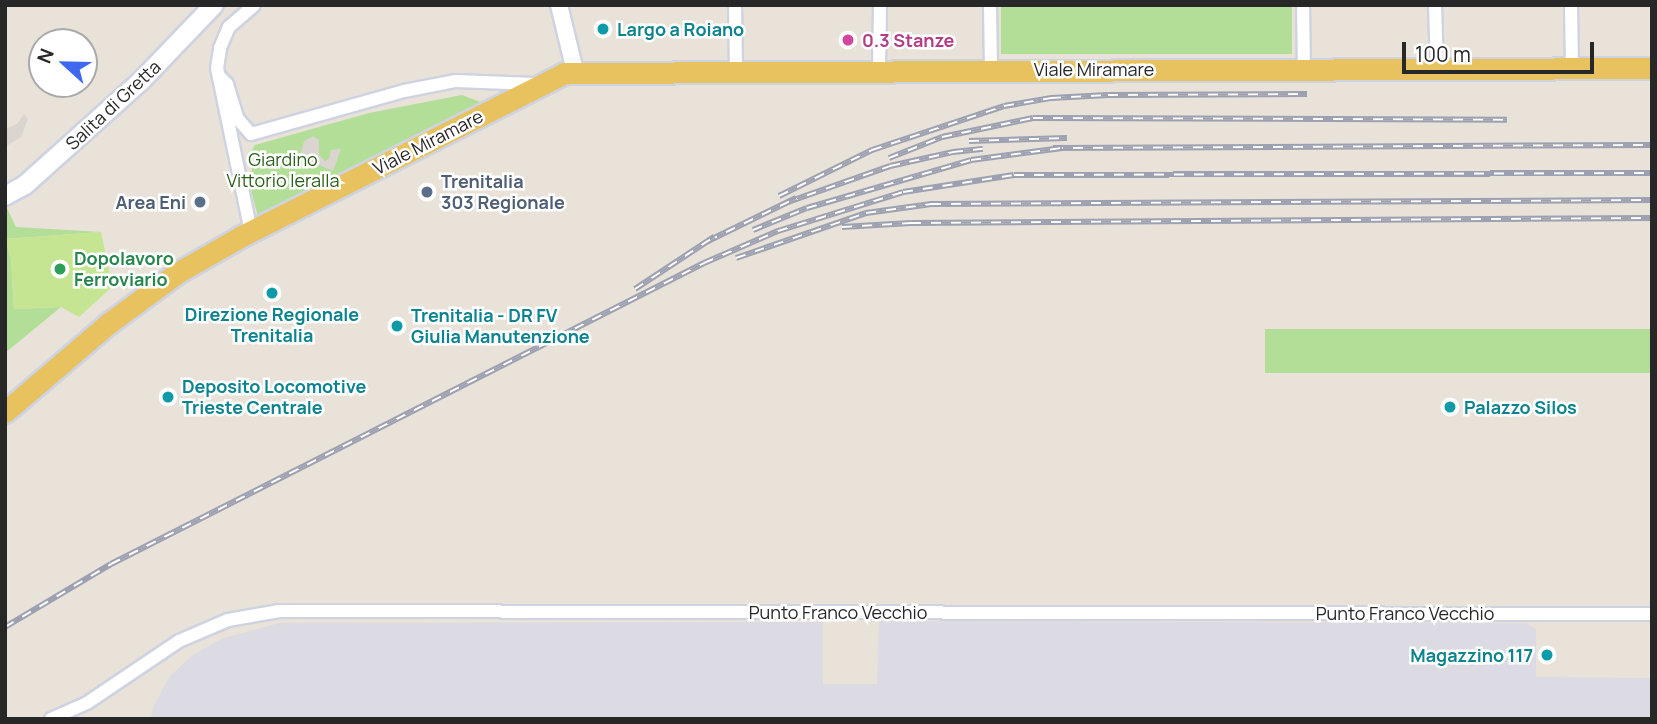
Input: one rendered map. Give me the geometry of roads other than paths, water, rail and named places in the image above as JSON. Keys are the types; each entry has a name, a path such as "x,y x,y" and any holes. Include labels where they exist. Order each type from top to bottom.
{"main road":[{"name":"Salita di Gretta","path":"5,196 25,185 141,81 214,5"},
{"name":"Viale Miramare","path":"5,412 149,292 177,273 539,84 575,71 1652,68"}],"street":[{"path":"251,232 219,76 218,59 224,36 233,22 254,5"},
{"path":"559,5 575,71"},
{"path":"735,5 736,71"},
{"path":"879,69 880,5"},
{"path":"990,5 991,69"},
{"path":"1303,5 1304,68"},
{"path":"1435,5 1437,68"},
{"path":"1571,5 1572,67"},
{"name":"Viale Miramare","path":"219,76 228,84 238,120 251,134 404,91 456,81 539,84"},
{"name":"Punto Franco Vecchio","path":"51,719 87,703 188,637 228,620 279,611 1652,614"}],"railway":[{"path":"779,196 872,150 1004,106 1051,98 1108,95 1307,94"},
{"path":"889,158 942,137 1033,118 1507,120"},
{"path":"969,141 1067,138"},
{"path":"1053,148 1652,145"},
{"path":"753,230 807,208 971,160 1062,148"},
{"path":"788,202 890,166 953,152 983,149"},
{"path":"5,627 111,564 704,263 778,231 903,192 1014,175 1652,173"},
{"path":"708,241 796,198"},
{"path":"736,258 866,213 931,204 1652,200"},
{"path":"842,227 911,223 1652,218"},
{"path":"635,289 714,237"}],"place":[{"name":"Largo a Roiano","path":"603,29"},
{"name":"0.3 Stanze","path":"848,40"},
{"name":"Trenitalia 303 Regionale","path":"427,192"},
{"name":"Area Eni","path":"200,202"},
{"name":"Dopolavoro Ferroviario","path":"60,269"},
{"name":"Direzione Regionale Trenitalia","path":"272,293"},
{"name":"Trenitalia - DR FV Giulia Manutenzione","path":"397,326"},
{"name":"Deposito Locomotive Trieste Centrale","path":"168,397"},
{"name":"Palazzo Silos","path":"1450,407"},
{"name":"Magazzino 117","path":"1547,655"}],"park label":[{"name":"Giardino Vittorio Ieralla","path":"283,170"}]}
